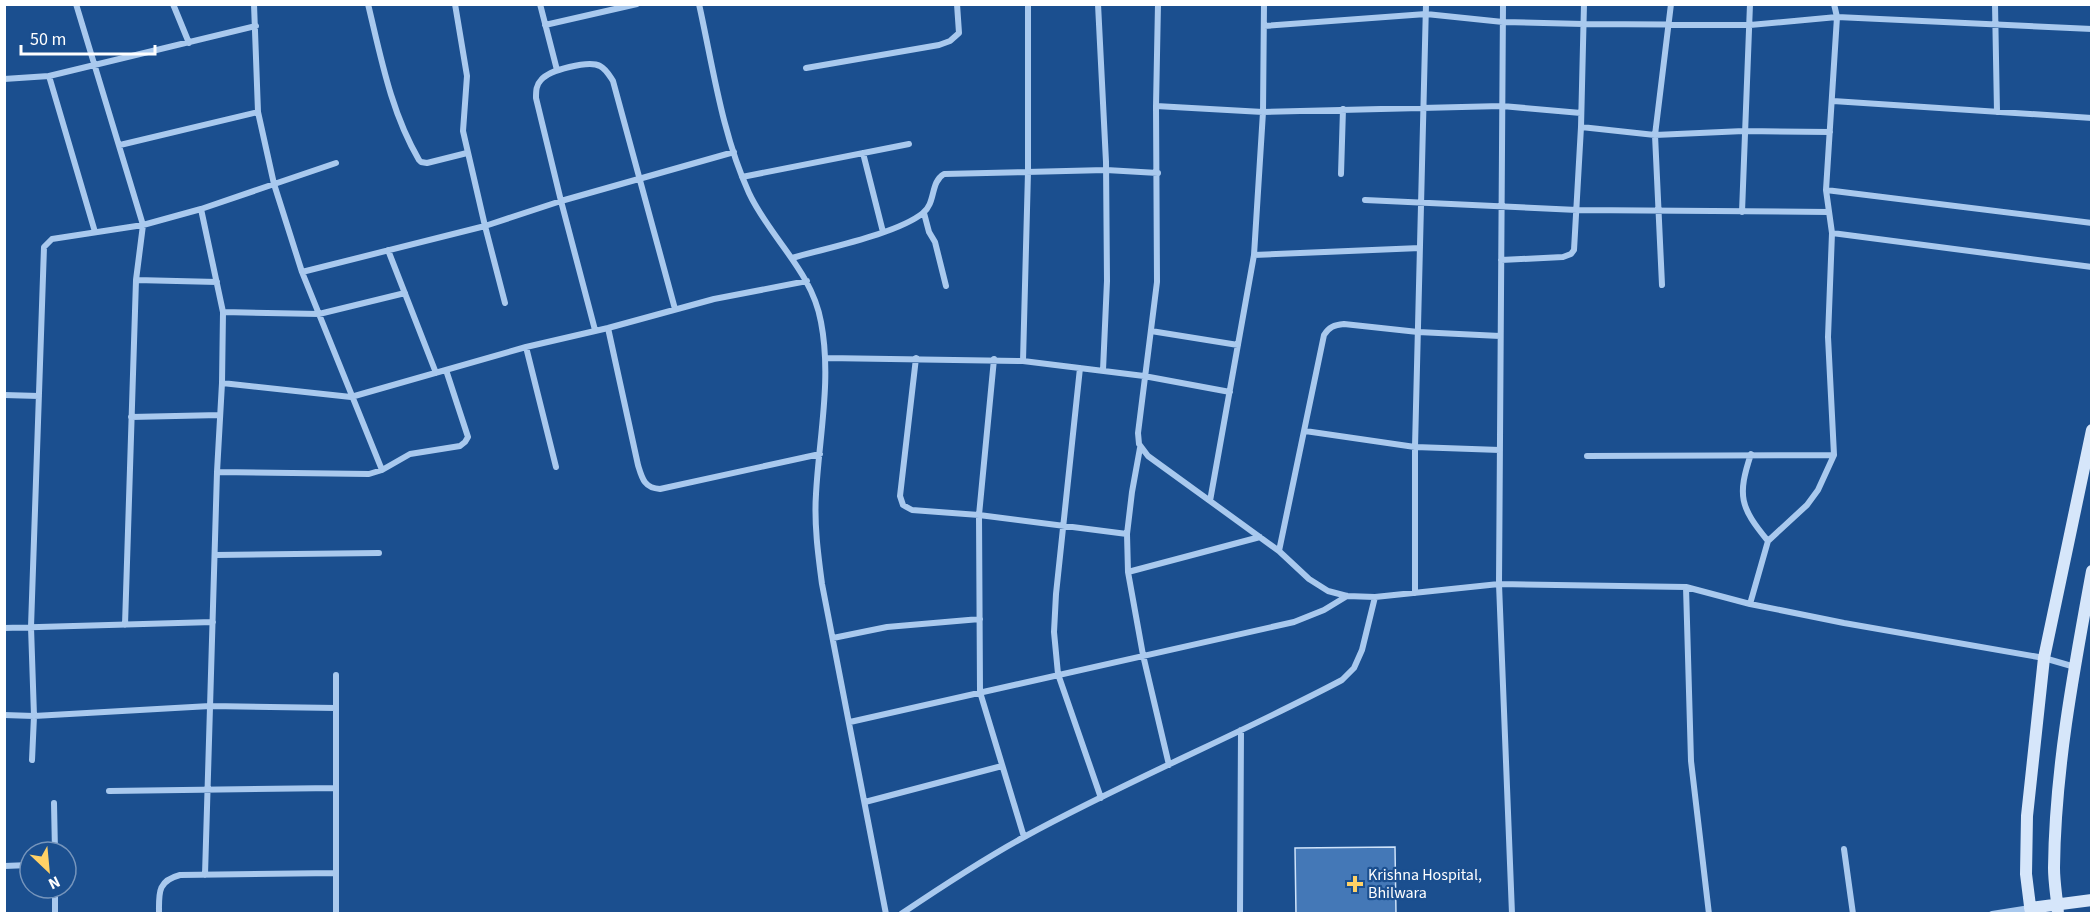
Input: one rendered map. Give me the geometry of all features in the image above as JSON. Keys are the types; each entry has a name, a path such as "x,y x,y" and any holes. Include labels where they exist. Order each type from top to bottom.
{"street":[{"path":"76,4 143,225 136,280 125,625"},
{"path":"173,4 189,43"},
{"path":"254,4 258,112 274,184 302,272 382,470"},
{"path":"368,4 389,93 404,133 419,160 427,163 467,153"},
{"path":"455,4 467,76 463,125 467,153 505,303"},
{"path":"540,4 557,70"},
{"path":"545,24 637,4"},
{"path":"699,4 728,134 742,177 763,216 807,281 821,321 826,358 816,500 817,545 822,584 886,914"},
{"path":"806,68 939,45 950,41 959,33 957,4"},
{"path":"1023,361 1028,171 1028,4"},
{"path":"1098,4 1106,170 1107,281 1103,370"},
{"path":"1158,4 1155,106 1158,173 1157,282 1138,433 1140,447 1127,534 1128,572 1143,655 1169,765"},
{"path":"1210,501 1254,255 1263,112 1264,4"},
{"path":"1415,593 1415,447 1426,4"},
{"path":"1503,4 1499,584 1512,914"},
{"path":"1501,260 1563,257 1571,254 1575,245 1584,4"},
{"path":"1662,285 1655,135 1671,4"},
{"path":"1742,212 1750,4"},
{"path":"1750,604 1768,542 1807,505 1818,490 1834,455 1828,337 1833,233 1826,190 1837,17 1834,4"},
{"path":"1995,4 1997,112"},
{"path":"1264,26 1426,14 1503,22 1583,24 1750,25 1837,17 2091,28"},
{"path":"4,79 49,76 256,26"},
{"path":"595,330 536,98 539,81 557,70 595,64 603,67 613,81 675,309"},
{"path":"49,76 95,232"},
{"path":"1833,101 2091,118"},
{"path":"1155,106 1263,112 1502,106 1581,113"},
{"path":"1341,174 1343,109"},
{"path":"120,145 258,112"},
{"path":"1581,127 1655,135 1744,130 1830,132"},
{"path":"742,177 909,144"},
{"path":"302,272 485,226 561,201 734,152"},
{"path":"863,153 883,232"},
{"path":"32,759 34,716 31,627 44,247 52,239 143,225 201,209 336,163"},
{"path":"792,258 883,232 915,219 930,207 936,182 944,174 1106,170 1158,173"},
{"path":"1826,190 2091,223"},
{"path":"1365,200 1577,210 1829,212"},
{"path":"201,209 223,312 205,875"},
{"path":"924,213 929,232 935,242 946,286"},
{"path":"1833,233 2091,267"},
{"path":"1254,255 1420,248"},
{"path":"388,250 436,373"},
{"path":"136,280 218,282"},
{"path":"222,383 351,397 526,347 609,328 714,299 807,281"},
{"path":"223,312 319,315 405,293"},
{"path":"1279,551 1323,335 1328,329 1335,324 1344,324 1418,332 1500,336"},
{"path":"609,328 638,465 645,484 651,489 660,489 820,454"},
{"path":"1151,331 1238,345"},
{"path":"526,347 556,466"},
{"path":"826,358 1023,361 1144,376 1230,392"},
{"path":"916,358 900,496 907,508 1127,534"},
{"path":"994,359 980,515 980,692 1024,837"},
{"path":"1080,368 1054,622 1058,674 1101,798"},
{"path":"217,472 357,475 382,470 410,454 452,447 465,442 468,437 466,429 446,370"},
{"path":"4,395 39,396"},
{"path":"131,417 220,415"},
{"path":"2030,911 2026,874 2027,816 2044,658 2091,430"},
{"path":"1305,431 1415,447 1500,450"},
{"path":"1140,447 1148,456 1279,551 1309,579 1328,591 1347,597 1375,597 1499,584 1686,587 1750,604 2044,658 2075,667"},
{"path":"1751,454 1743,480 1742,495 1755,525 1768,542"},
{"path":"1587,456 1834,455"},
{"path":"1128,572 1260,537"},
{"path":"215,555 379,553"},
{"path":"2058,909 2054,870 2057,794 2091,571"},
{"path":"1686,587 1691,761 1708,914"},
{"path":"850,722 1294,622 1324,610 1347,597"},
{"path":"901,914 970,868 1024,837 1342,680 1354,668 1362,650 1375,597"},
{"path":"833,638 887,627 980,619"},
{"path":"4,628 213,622"},
{"path":"336,675 336,914"},
{"path":"4,715 34,716 210,706 336,708"},
{"path":"1240,914 1241,730"},
{"path":"865,802 1002,766"},
{"path":"109,791 336,788"},
{"path":"54,803 54,840"},
{"path":"1844,849 1853,914"},
{"path":"159,914 159,896 163,884 166,880 180,875 336,873"},
{"path":"1992,914 2058,909 2091,900"}],"building":[{"path":"1395,847 1396,914 1296,914 1295,848"}],"place":[{"name":"Krishna Hospital, Bhilwara","path":"1355,884"}]}
